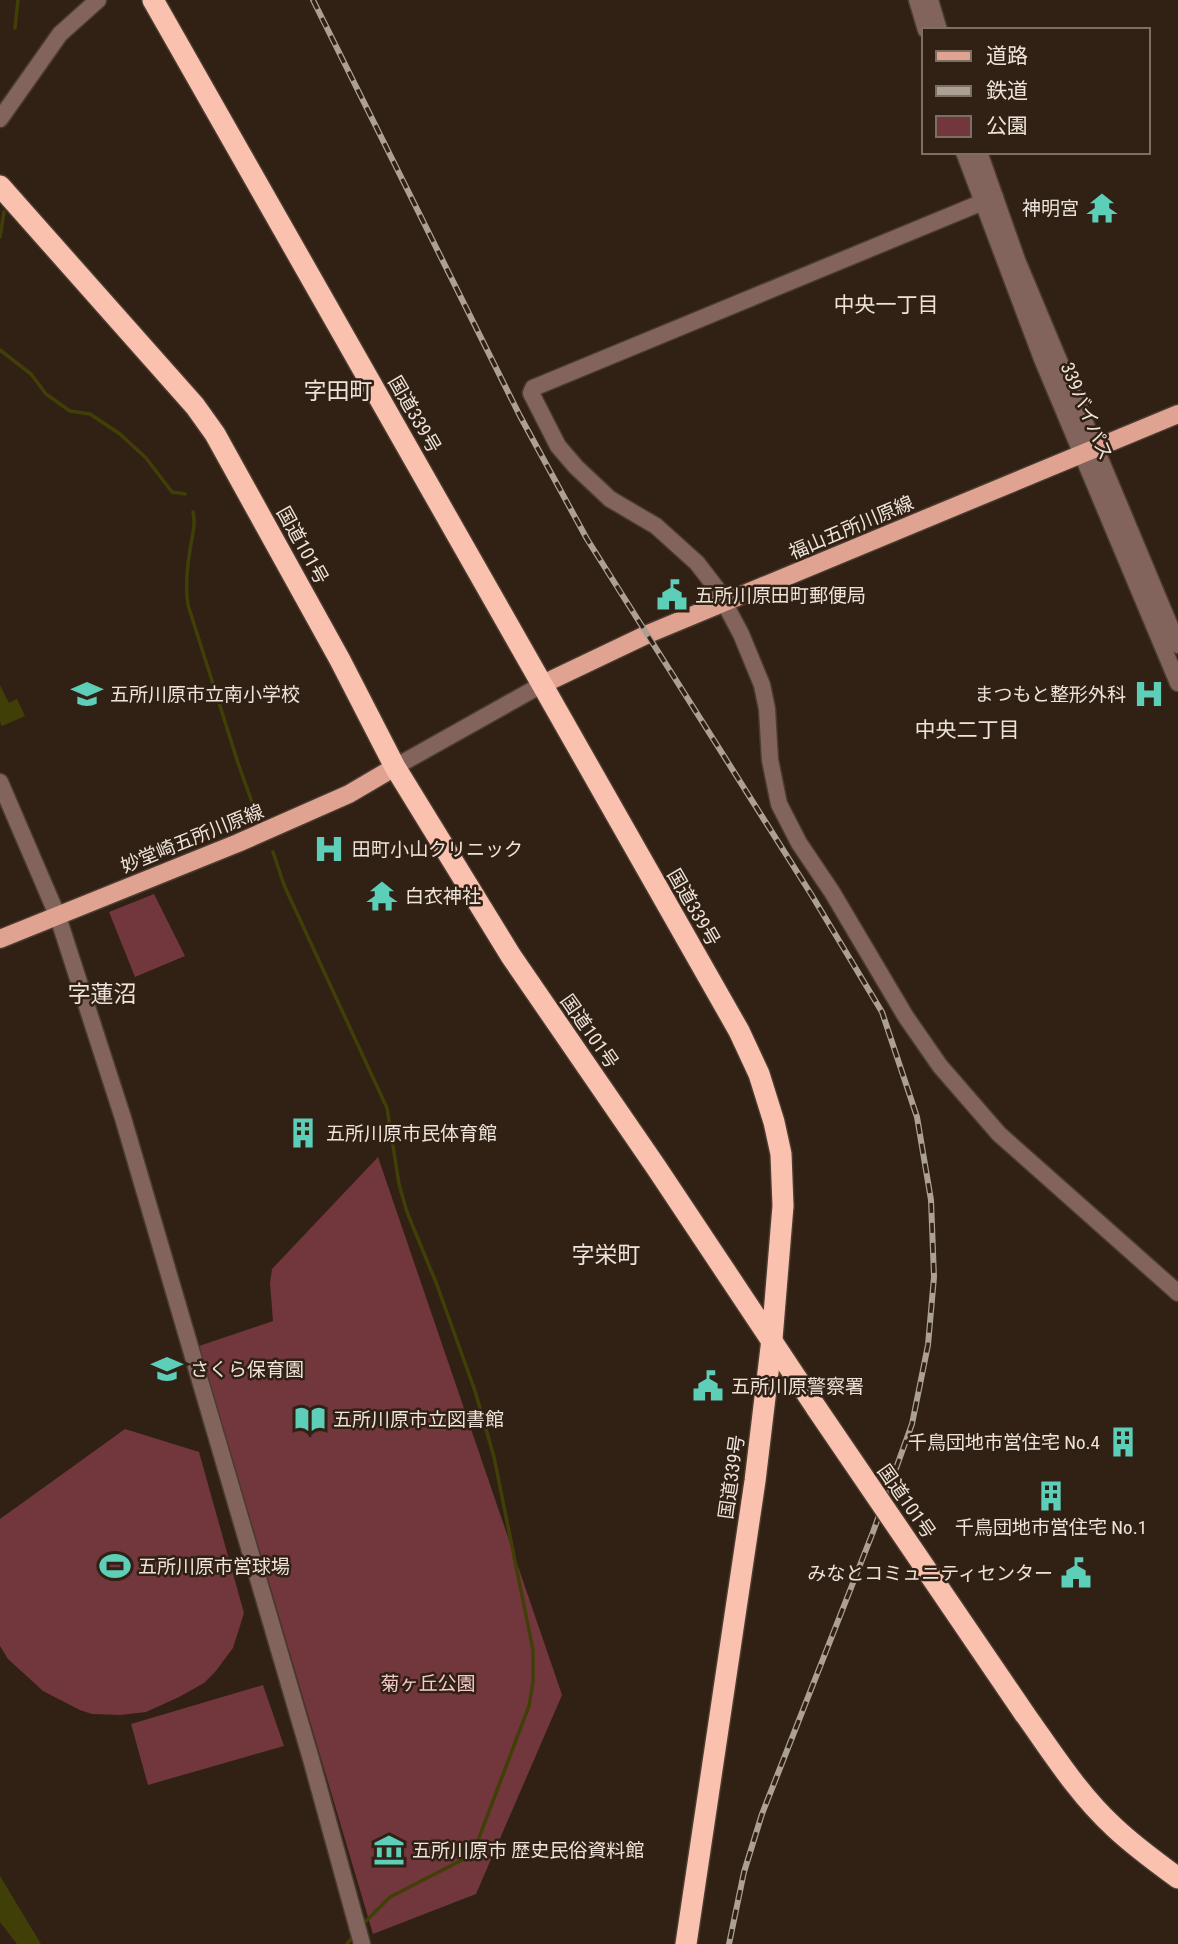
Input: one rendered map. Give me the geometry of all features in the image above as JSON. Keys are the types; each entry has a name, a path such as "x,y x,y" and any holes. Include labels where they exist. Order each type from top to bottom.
{"highway":[{"name":"国道339号","path":"153,0 738,1031 767,1097 781,1154 783,1177 772,1339 755,1481 687,1944"},
{"name":"国道101号","path":"0,186 195,405 215,434 341,660 395,767 511,956 1073,1783 1104,1817 1178,1878"}],"main road":[{"name":"福山五所川原線","path":"542,684 648,634 1178,414"},
{"name":"妙堂崎五所川原線","path":"0,939 238,843 349,794 395,767"}],"street":[{"path":"0,119 60,34 98,0"},
{"path":"918,0 925,28"},
{"path":"930,0 938,28"},
{"path":"965,154 1017,260 1090,451 1178,645"},
{"path":"979,154 989,200"},
{"path":"989,200 533,387 531,393 558,446 576,467 610,499 656,526 691,557 725,603 762,685 770,760 779,804 799,843 832,892 906,1017 940,1066 999,1134 1178,1293"},
{"name":"339バイパス","path":"1090,451 1178,683"},
{"path":"395,767 542,684"},
{"path":"0,782 58,917 152,1212 362,1943"}],"green space":[{"path":"154,894 185,956 135,977 109,912"},
{"name":"菊ヶ丘公園","path":"378,1157 562,1695 476,1894 373,1934 199,1346 273,1321 270,1283 272,1269"},
{"name":"五所川原市営球場","path":"125,1429 199,1452 244,1613 233,1648 204,1683 146,1712 92,1714 43,1691 8,1659 0,1646 0,1519"},
{"path":"263,1685 284,1746 148,1785 131,1724"}],"shaded area":[{"path":"0,685 9,703 17,699 25,716 2,726 0,722"},
{"path":"0,1876 41,1944 17,1944 0,1922"}],"waterway":[{"path":"15,28 18,0"},
{"path":"0,237 4,212"},
{"path":"0,350 31,374 46,394 70,411 90,414 120,434 146,458 172,492 185,494"},
{"path":"193,512 194,526 187,577 188,605 257,816"},
{"path":"273,852 284,885 387,1108 399,1184 407,1212 437,1285 475,1391 494,1457 533,1650 533,1682 529,1706 477,1843 464,1859 390,1897 361,1926"},
{"path":"347,1944 354,1935"}],"railway":[{"path":"313,0 520,416 587,539 811,894 882,1012 917,1117 931,1200 934,1277 928,1345 912,1424 873,1532 762,1814 744,1872 729,1944"}],"place":[{"name":"神明宮","path":"1102,208"},
{"name":"五所川原田町郵便局","path":"672,595"},
{"name":"五所川原市立南小学校","path":"87,694"},
{"name":"まつもと整形外科","path":"1149,694"},
{"name":"田町小山クリニック","path":"329,849"},
{"name":"白衣神社","path":"382,896"},
{"name":"五所川原市民体育館","path":"303,1133"},
{"name":"さくら保育園","path":"167,1369"},
{"name":"五所川原警察署","path":"708,1386"},
{"name":"五所川原市立図書館","path":"310,1419"},
{"name":"千鳥団地市営住宅 No.4","path":"1123,1442"},
{"name":"千鳥団地市営住宅 No.1","path":"1051,1496"},
{"name":"五所川原市営球場","path":"115,1566"},
{"name":"みなとコミュニティセンター","path":"1076,1573"},
{"name":"五所川原市 歴史民俗資料館","path":"389,1850"}],"district":[{"name":"中央一丁目","path":"886,305"},
{"name":"字田町","path":"338,391"},
{"name":"中央二丁目","path":"967,730"},
{"name":"字蓮沼","path":"102,994"},
{"name":"字栄町","path":"606,1255"}]}
